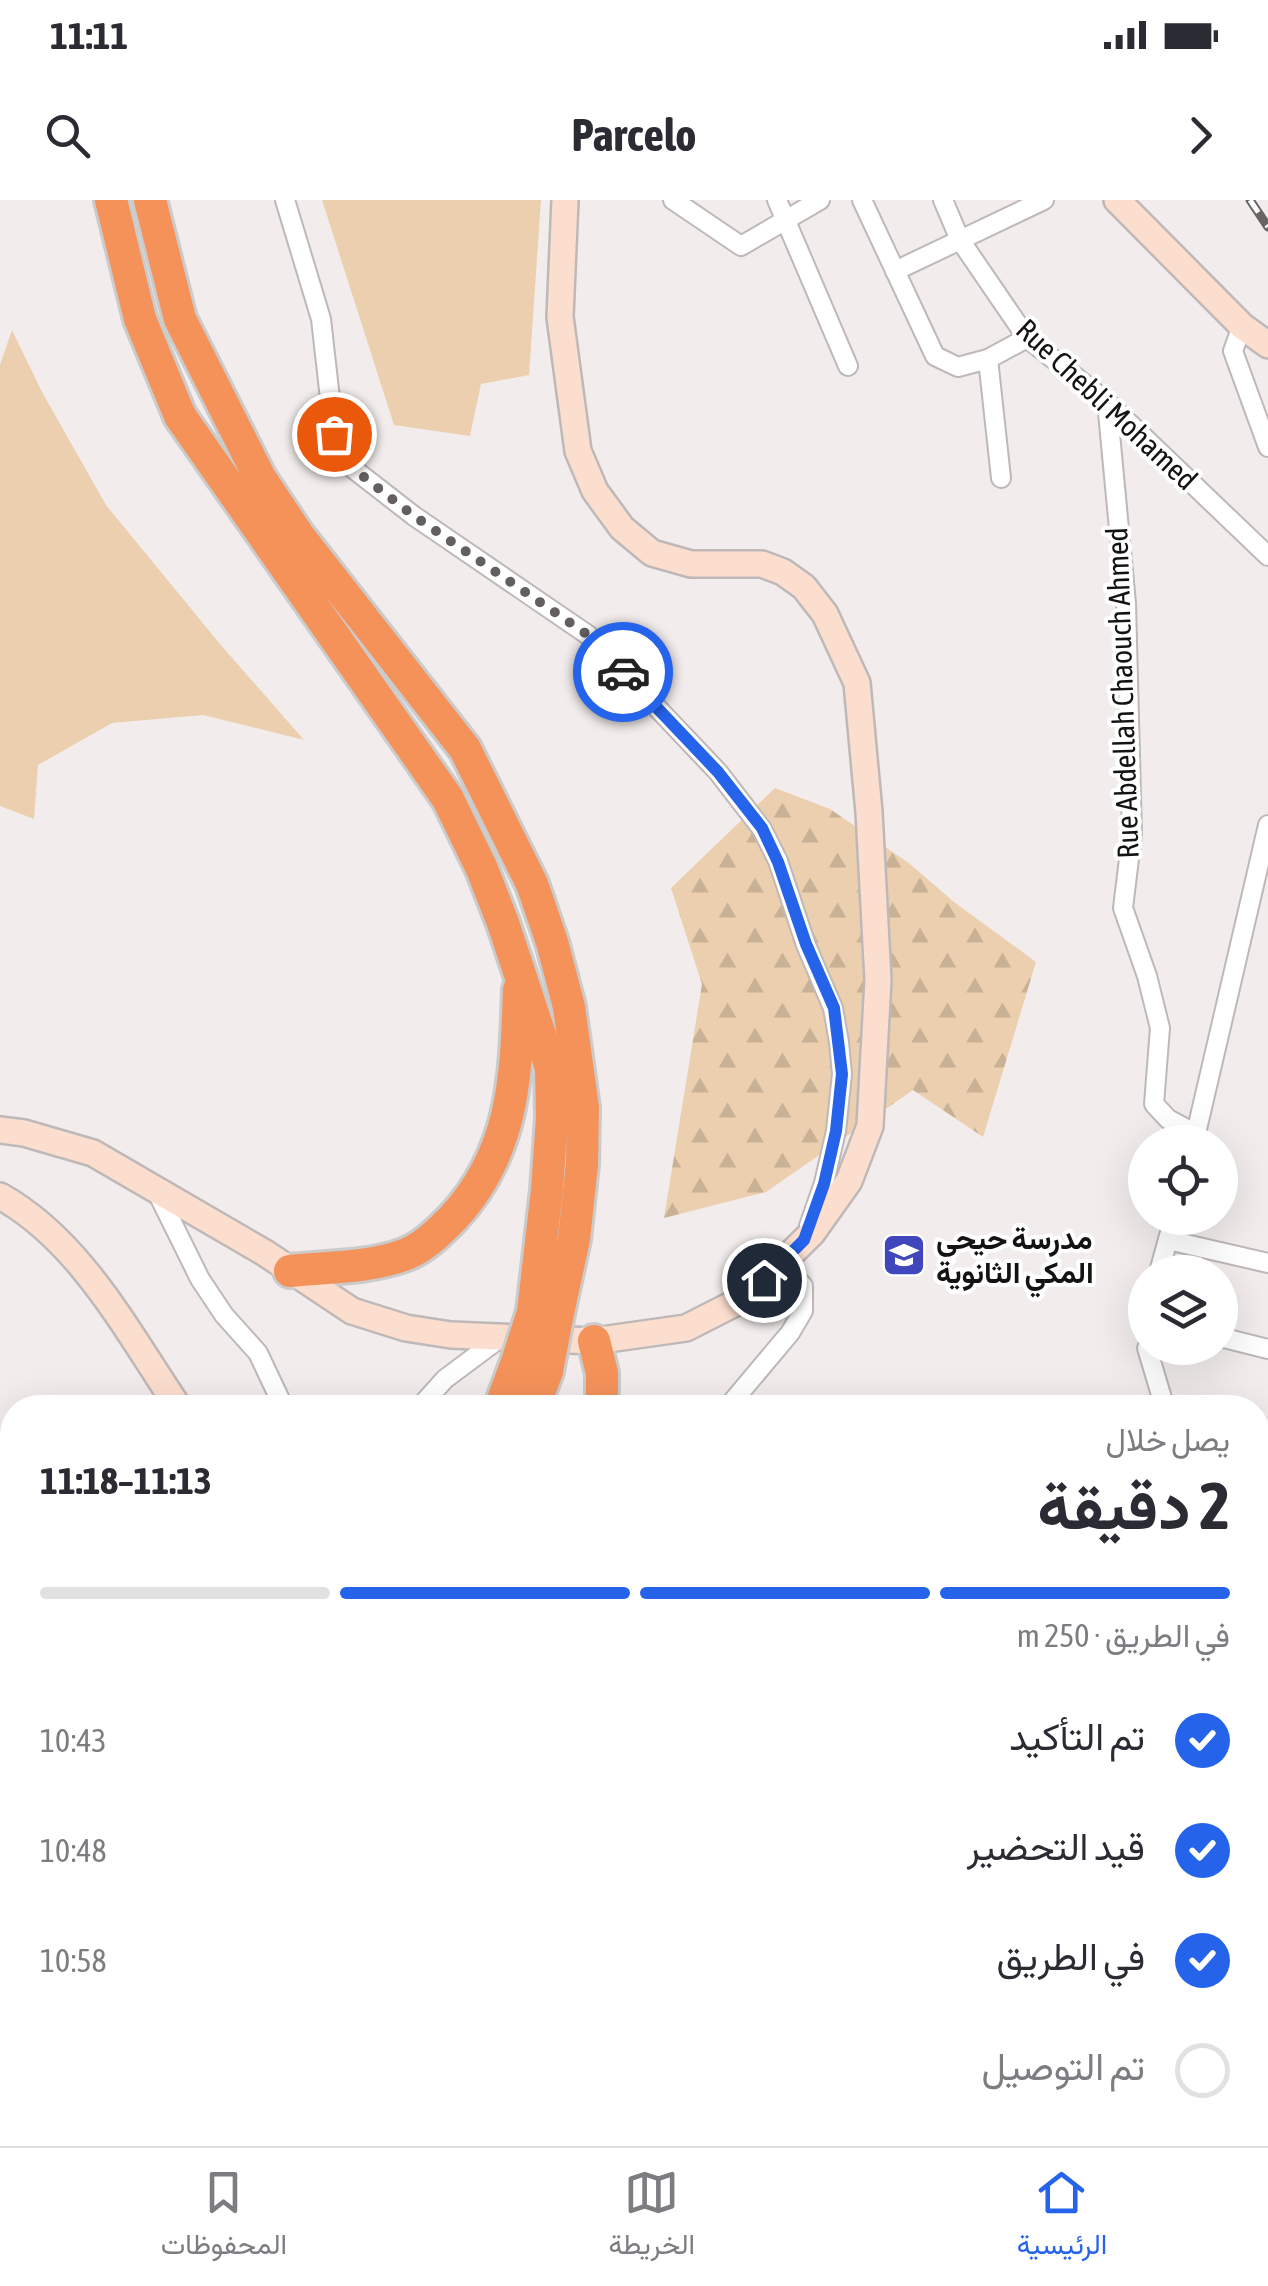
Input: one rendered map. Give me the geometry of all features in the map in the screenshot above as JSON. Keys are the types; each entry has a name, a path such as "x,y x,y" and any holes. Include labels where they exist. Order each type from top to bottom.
{"highway":[{"path":"111,200 140,320 180,416 448,800 482,869 520,966 552,1068 546,1313"},
{"path":"150,200 180,320 260,478 298,535 465,750 532,884 552,942 569,1007 583,1108 582,1164 574,1239 546,1313 506,1395"},
{"path":"290,1271 366,1264 405,1254 436,1236 466,1204 492,1164 504,1132 516,1075 520,966"},
{"path":"594,1340 602,1372 602,1395"},
{"path":"522,1357 530,1395"}],"main road":[{"path":"0,1130 92,1153 156,1188 352,1312 522,1357 594,1340 686,1328 746,1297 804,1240 849,1182 870,1126 878,980 858,683 825,614 793,579 762,564 690,564 652,553 622,528 595,492 578,451 560,316 566,200"},
{"path":"1116,200 1242,326 1268,345"},
{"path":"0,1196 39,1222 62,1245 90,1278 169,1395"}],"street":[{"path":"285,200 320,320 334,434 351,467 414,516 588,635 718,772 762,828 834,1008 842,1074 836,1131 824,1184 804,1240"},
{"path":"674,200 741,246 820,200"},
{"path":"777,200 848,366"},
{"path":"862,200 935,356 958,367 988,359 1026,338"},
{"name":"Rue Chebli Mohamed","path":"943,200 960,240 1026,338 1107,402 1268,556"},
{"path":"895,271 1044,200"},
{"path":"1242,326 1233,351 1268,447"},
{"path":"988,359 1001,478"},
{"name":"Rue Abdellah Chaouch Ahmed","path":"1107,402 1126,603 1132,834 1123,908 1160,1028 1154,1104 1176,1125"},
{"path":"1198,1125 1268,825"},
{"path":"156,1188 200,1279 224,1315 258,1353 278,1395"},
{"path":"1164,1255 1169,1235"},
{"path":"1168,1240 1268,1263"},
{"path":"738,1395 804,1311 803,1286 782,1262"},
{"path":"1238,1341 1268,1348"},
{"path":"430,1395 445,1378 522,1357"},
{"path":"1152,1365 1161,1395"}],"green space":[{"path":"322,200 541,200 529,375 481,384 470,436 394,425"},
{"path":"12,330 106,505 304,740 203,715 112,723 38,765 34,819 0,806 0,365"},
{"path":"775,788 830,809 910,864 1036,962 983,1137 913,1090 766,1192 664,1218 702,984 671,888"}],"railway":[{"path":"1250,200 1268,227"}],"way so far":[{"path":"334,434 351,467 414,516 588,635 623,672"}],"place":[{"name":"مدرسة حيحي المكي الثانوية","path":"904,1255"}],"route":[{"path":"623,672 718,772 762,828 834,1008 842,1074 836,1131 824,1184 804,1240 764,1280"}]}
